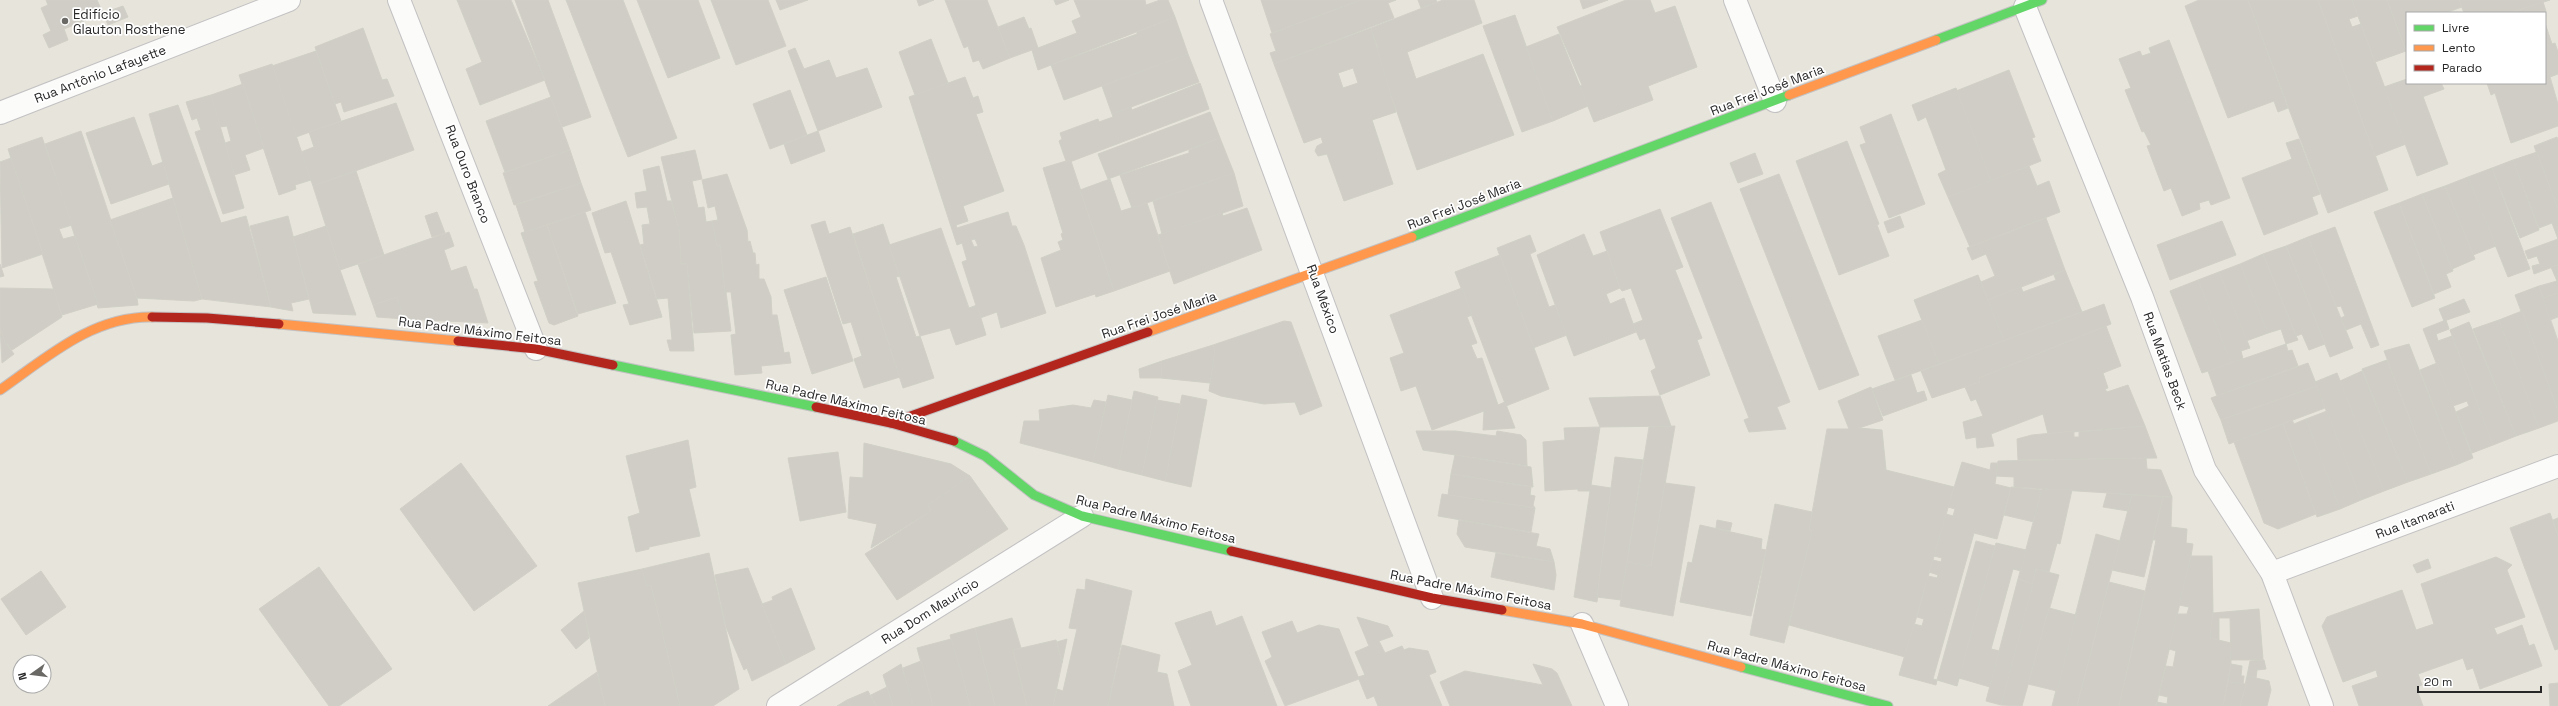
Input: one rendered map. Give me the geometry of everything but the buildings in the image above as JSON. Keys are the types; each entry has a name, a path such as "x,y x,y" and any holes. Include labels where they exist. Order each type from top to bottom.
{"street":[{"name":"Rua Antônio Lafayette","path":"0,112 289,0"},
{"name":"Rua Ouro Branco","path":"399,0 536,349"},
{"name":"Rua México","path":"1211,0 1314,274 1432,598"},
{"path":"1735,0 1775,100"},
{"name":"Rua Frei José Maria","path":"891,423 1314,274 2033,3"},
{"name":"Rua Matias Beck","path":"2033,3 2205,470 2272,573 2322,706"},
{"name":"Rua Padre Máximo Feitosa","path":"0,390 72,339 107,323 144,317 207,318 348,329 536,349 891,423 951,440 985,456 1034,495 1082,516 1432,598 1582,624 1874,705"},
{"name":"Rua Itamarati","path":"2272,573 2558,466"},
{"name":"Rua Dom Maurício","path":"778,706 1082,516"},
{"path":"1582,624 1617,706"}],"traffic: fast":[{"path":"1936,40 2042,0"},
{"path":"1412,237 1789,95"},
{"path":"613,365 816,407"},
{"path":"954,441 985,456 1034,495 1082,516 1231,551"},
{"path":"1741,667 1888,706"}],"traffic: slow":[{"path":"1789,95 1936,40"},
{"path":"1148,332 1412,237"},
{"path":"0,390 52,353 90,331 109,323 152,317"},
{"path":"279,324 458,341"},
{"path":"1502,610 1582,624 1741,667"}],"traffic: jam":[{"path":"152,317 207,318 279,324"},
{"path":"891,423 1148,332"},
{"path":"458,341 536,349 613,365"},
{"path":"816,407 891,423 954,441"},
{"path":"1231,551 1432,598 1502,610"}],"place":[{"name":"Edifício Glauton Rosthene","path":"65,21"}]}
